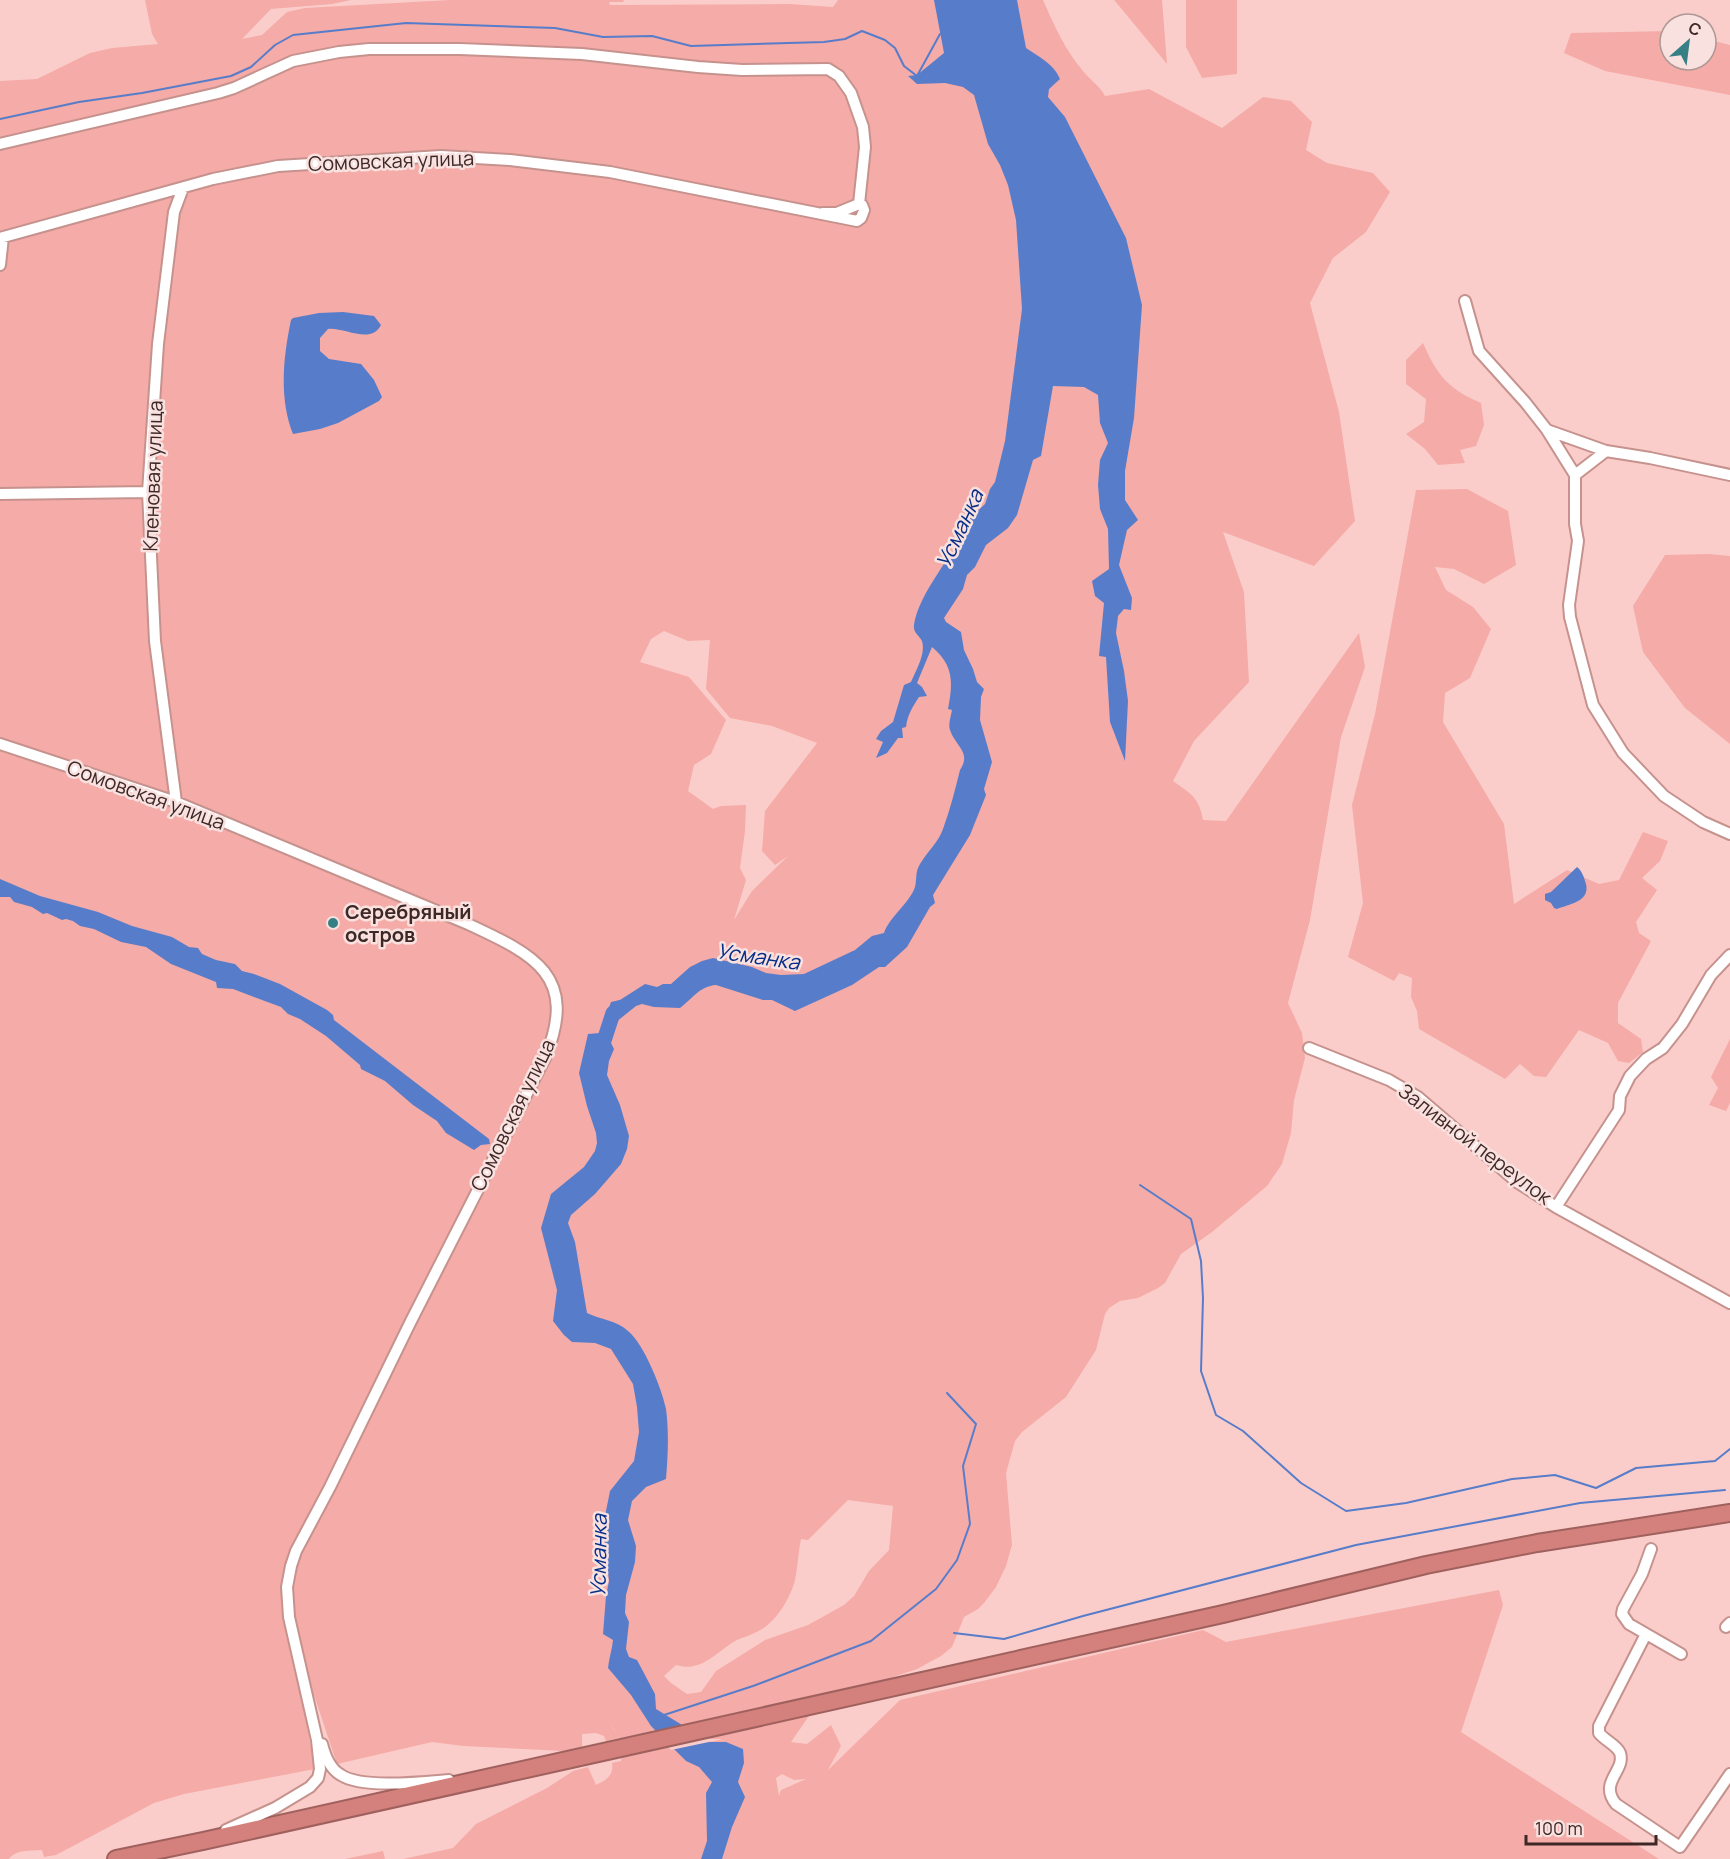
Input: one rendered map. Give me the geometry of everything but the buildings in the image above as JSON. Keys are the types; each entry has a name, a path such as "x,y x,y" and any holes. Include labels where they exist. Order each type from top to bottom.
{"highway":[{"path":"116,1859 1223,1614 1426,1565 1537,1543 1730,1513"}],"street":[{"name":"Сомовская улица","path":"0,144 218,93 293,61 349,50 417,48 603,56 725,69 828,69 839,76 848,88 861,119 865,147 858,204 862,205 864,210 857,221 610,172 510,160 441,156 278,166 183,188 2,237"},
{"name":"Кленовая улица","path":"176,802 155,640 148,492 158,344 174,212 183,188"},
{"path":"0,265 2,237"},
{"path":"1465,301 1479,351 1547,430 1575,475 1575,524 1578,541 1569,606 1593,705 1623,753 1664,796 1703,822 1730,834"},
{"path":"1547,430 1606,451 1730,475"},
{"path":"1575,475 1606,451"},
{"path":"0,494 148,492"},
{"name":"Сомовская улица","path":"0,744 176,802 433,909 503,940 526,954 542,969 553,987 556,1000 555,1031 538,1071 489,1164 293,1559 287,1587 288,1604 309,1701"},
{"path":"1556,1207 1619,1110 1620,1096 1630,1076 1646,1059 1663,1048 1682,1024 1712,975 1730,955"},
{"name":"Заливной переулок","path":"1309,1048 1389,1080 1418,1097 1517,1182 1556,1207 1730,1303"},
{"path":"1651,1549 1642,1574 1622,1614 1629,1624 1681,1654"},
{"path":"1646,1634 1599,1726 1599,1733 1618,1749 1621,1755 1610,1785 1611,1798 1616,1804 1680,1847 1730,1774"},
{"path":"309,1701 328,1760 334,1770 345,1778 401,1783 495,1776"},
{"path":"203,1841 272,1809 306,1790 316,1781 320,1763 309,1701"}],"shaded area":[{"path":"145,0 351,0 332,4 271,9 242,39 262,35 287,12 305,8 450,0 624,0 623,2 609,2 610,5 790,4 833,7 838,0 1043,0 1071,55 1105,96 1149,89 1222,128 1263,97 1291,101 1312,122 1306,150 1327,163 1373,173 1390,192 1366,232 1333,258 1310,303 1339,412 1355,521 1314,566 1223,532 1244,592 1249,682 1194,741 1173,781 1193,797 1199,806 1203,820 1226,821 1359,633 1365,667 1341,737 1310,920 1288,1003 1302,1033 1305,1058 1294,1100 1291,1133 1282,1164 1267,1186 1212,1232 1181,1254 1165,1283 1138,1298 1120,1301 1109,1308 1105,1314 1096,1350 1066,1397 1022,1432 1015,1441 1006,1473 1012,1545 1006,1566 996,1587 984,1603 964,1617 952,1647 917,1669 875,1683 809,1716 791,1742 807,1744 831,1725 841,1746 828,1770 900,1700 1203,1630 1226,1642 1499,1590 1503,1605 1461,1732 1659,1859 403,1859 453,1848 476,1824 547,1788 573,1771 588,1767 596,1785 608,1777 612,1763 621,1761 619,1738 606,1741 604,1736 596,1733 582,1734 582,1747 564,1751 463,1746 432,1742 337,1764 314,1695 302,1698 315,1769 184,1794 154,1803 56,1855 44,1857 42,1850 20,1852 9,1859 0,1859 0,81 37,79 90,53 112,48 158,44 152,34","holes":["664,631 688,641 710,640 706,689 730,718 772,726 817,743 765,811 762,851 775,865 788,856 752,891 734,920 746,880 740,868 746,805 721,806 713,809 688,791 694,765 711,754 726,720 689,677 640,662 651,639","848,1500 893,1506 889,1550 869,1571 854,1596 844,1605 808,1625 765,1640 716,1671 701,1692 687,1694 664,1676 676,1665 684,1667 698,1665 733,1642 768,1625 783,1608 790,1594 795,1580 801,1539 808,1540","782,1774 794,1780 806,1779 781,1790 779,1796 776,1778"]},
{"path":"1114,0 1162,0 1167,64 1120,7"},
{"path":"1186,0 1237,0 1237,74 1202,78 1186,47"},
{"path":"1658,31 1658,72 1718,72 1718,42 1730,45 1730,95 1605,71 1564,53 1571,33"},
{"path":"1423,343 1433,364 1445,380 1460,392 1481,403 1484,425 1476,446 1460,450 1465,463 1438,465 1425,449 1406,434 1424,422 1426,399 1406,384 1406,360"},
{"path":"1467,489 1508,511 1516,565 1484,584 1454,569 1435,567 1446,590 1473,607 1491,629 1470,678 1445,693 1443,722 1504,824 1514,904 1567,870 1599,884 1619,880 1643,832 1668,841 1660,861 1642,878 1657,890 1636,922 1639,933 1651,941 1618,1003 1618,1023 1641,1039 1643,1052 1629,1063 1618,1061 1608,1043 1579,1030 1546,1077 1534,1076 1520,1064 1505,1079 1419,1029 1417,1011 1411,997 1412,978 1399,973 1394,981 1348,957 1363,903 1352,805 1375,714 1416,490"},
{"path":"1665,555 1730,556 1730,744 1685,708 1643,652 1633,606"},
{"path":"1730,1039 1730,1103 1726,1111 1709,1105 1718,1088 1711,1077"},
{"path":"383,1851 385,1859 345,1859"}],"water":[{"path":"934,0 1017,0 1026,48 1050,65 1060,79 1049,89 1048,97 1065,117 1126,238 1142,305 1134,418 1125,471 1125,500 1138,520 1127,530 1119,565 1132,598 1131,610 1124,609 1118,616 1116,633 1128,701 1125,761 1110,722 1106,657 1099,656 1104,603 1095,596 1092,581 1109,569 1108,529 1100,509 1098,485 1100,460 1108,443 1100,423 1098,395 1084,387 1053,386 1041,456 1033,460 1017,515 1008,528 986,545 975,567 967,575 963,589 944,618 946,622 961,632 964,650 977,682 984,689 981,697 980,720 992,762 984,789 986,795 970,835 933,895 935,903 930,907 907,947 885,967 879,967 852,985 795,1011 772,1000 763,1000 716,985 701,990 680,1008 642,1004 636,1006 611,1026 605,1019 611,1002 620,1000 645,984 657,987 671,984 690,967 702,961 713,958 752,967 766,973 804,974 855,950 872,936 884,933 912,893 918,867 938,839 948,815 964,758 949,728 952,710 948,709 951,683 948,668 932,647 917,683 927,696 919,697 906,727 902,728 903,738 898,738 887,753 876,758 883,742 876,739 881,731 893,722 904,685 911,682 920,662 923,646 914,628 920,606 951,553 958,551 962,545 959,540 966,522 985,504 995,482 1005,441 1022,309 1016,220 1008,185 988,144 974,95 963,87 945,83 917,84 908,76 917,75 944,53"},
{"path":"343,312 374,316 381,325 377,331 364,335 328,329 320,338 320,351 329,359 361,364 374,380 382,397 379,401 338,423 293,434 284,393 286,349 291,320 319,313"},
{"path":"1577,867 1582,872 1585,881 1585,894 1578,901 1554,908 1545,900 1545,894 1551,892"},
{"path":"0,879 40,896 98,912 132,926 172,937 189,947 198,948 202,954 235,964 242,971 280,984 327,1010 333,1015 334,1020 489,1139 490,1144 481,1145 474,1150 446,1133 437,1121 413,1105 385,1081 361,1069 360,1065 326,1036 288,1014 281,1007 233,989 217,988 216,982 171,964 146,947 121,942 73,921 62,920 47,913 43,914 32,907 14,902 10,897 0,897"},
{"path":"605,1031 614,1049 607,1075 620,1105 629,1136 627,1149 621,1164 595,1194 571,1215 568,1223 575,1242 587,1313 623,1327 640,1346 652,1367 664,1400 668,1435 666,1479 646,1487 632,1501 628,1520 636,1546 635,1562 626,1595 625,1613 629,1622 626,1649 629,1657 637,1660 655,1694 656,1709 710,1742 726,1742 743,1749 744,1763 738,1782 745,1797 722,1859 701,1859 707,1841 706,1793 712,1782 699,1767 686,1761 651,1726 631,1695 608,1668 613,1640 603,1634 609,1581 603,1526 610,1491 634,1461 639,1432 633,1384 611,1349 595,1343 572,1342 553,1321 557,1290 541,1228 551,1194 584,1167 595,1151 596,1133 579,1073 588,1034"}],"pier":[{"path":"687,1726 711,1739 723,1739 671,1750 653,1732"}],"waterway":[{"path":"0,119 79,102 231,76 251,67 275,45 293,35 406,23 555,28 603,37 652,36 691,46 824,42 845,39 862,31 885,40 895,48 904,66 917,76 940,34"},
{"name":"Усманка","path":"601,1050 613,1013 620,1008"},
{"path":"1140,1185 1191,1219 1201,1261 1203,1298 1201,1371 1216,1415 1243,1431 1301,1483 1346,1511 1406,1503 1512,1479 1555,1475 1596,1488 1636,1468 1715,1461 1730,1449"},
{"path":"664,1715 753,1686 871,1641 936,1589 957,1560 970,1524 963,1466 976,1424 947,1393"},
{"path":"954,1633 1004,1639 1083,1616 1356,1545 1580,1503 1725,1490"}],"place":[{"name":"Серебряный остров","path":"333,923"}]}
